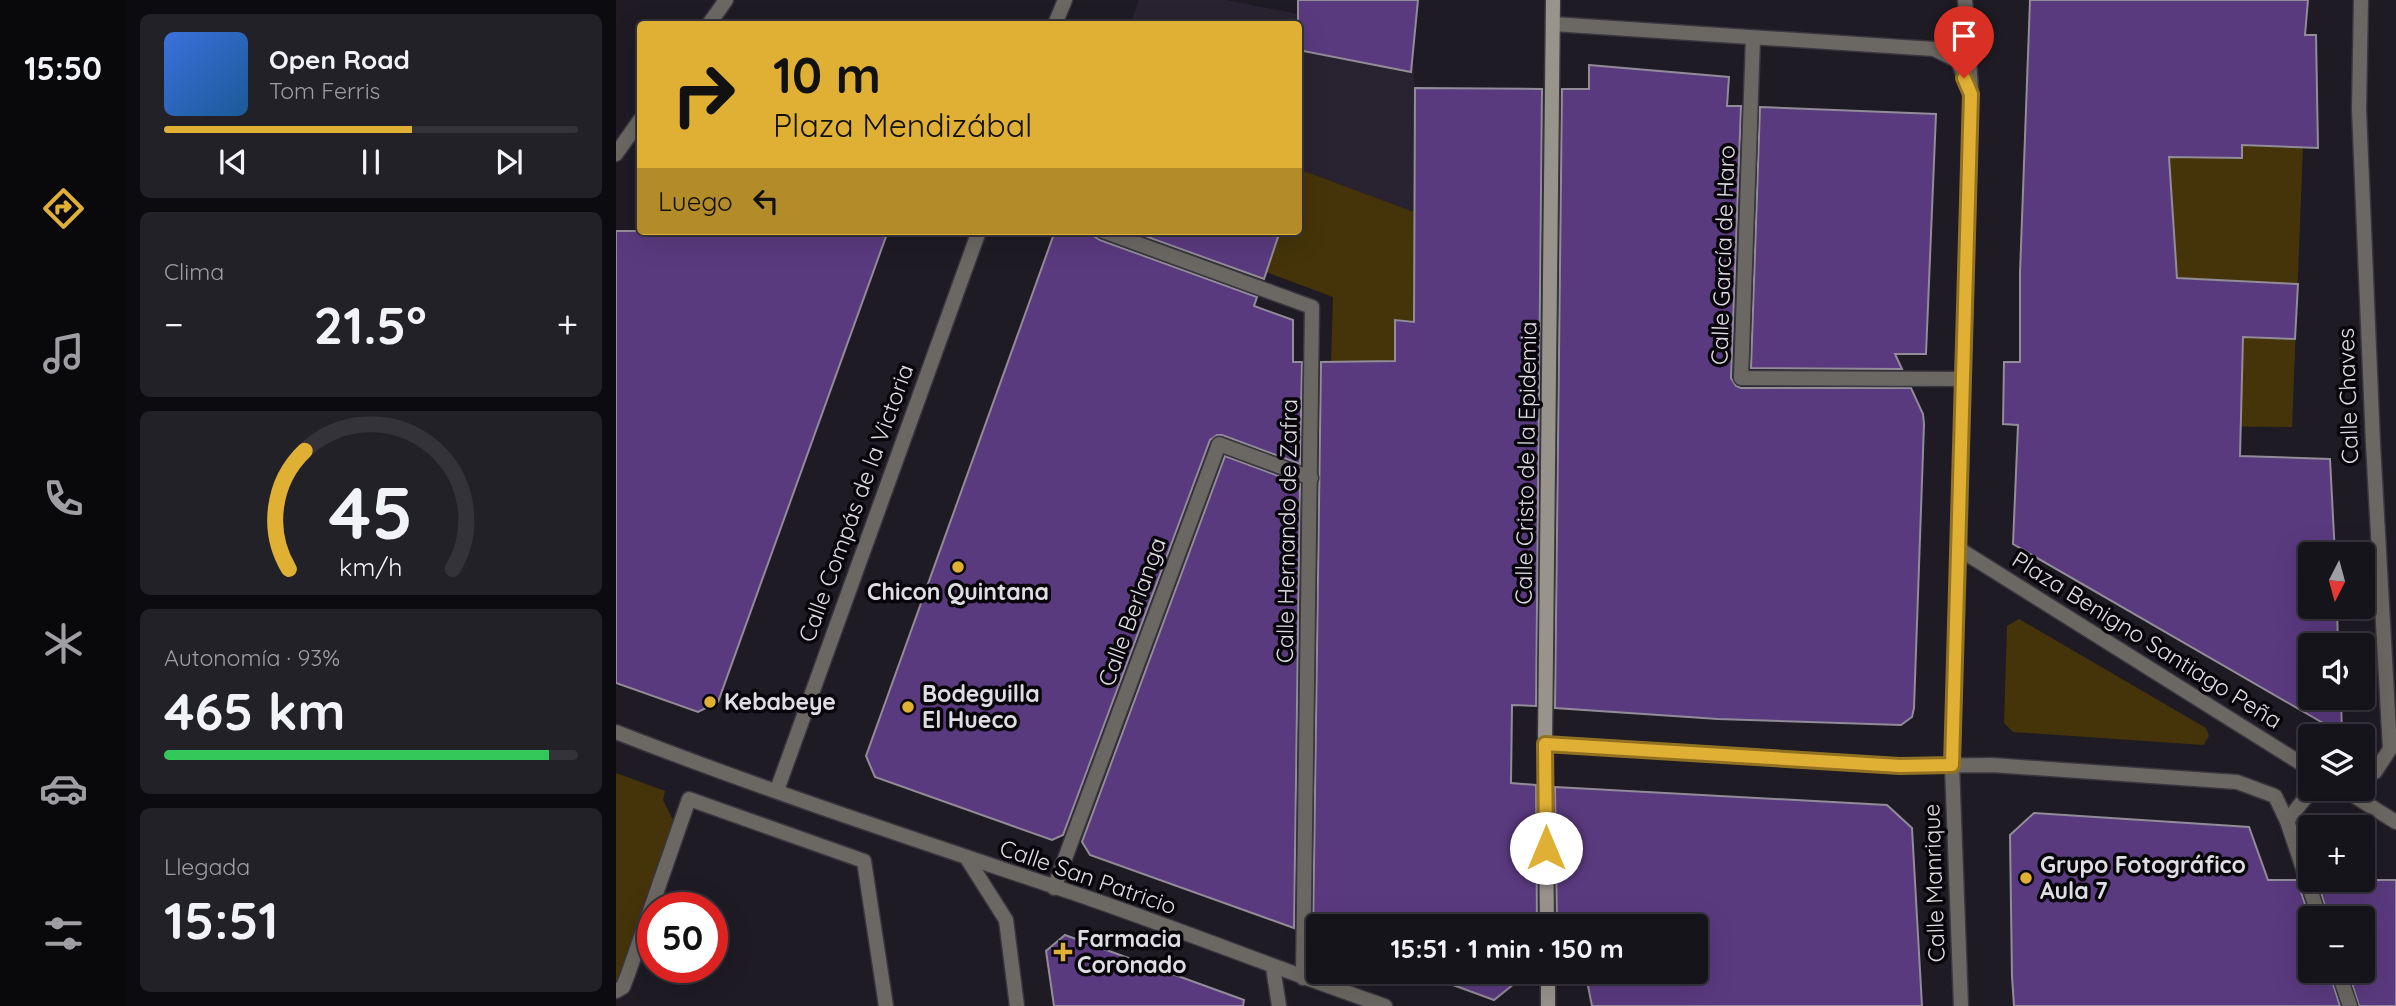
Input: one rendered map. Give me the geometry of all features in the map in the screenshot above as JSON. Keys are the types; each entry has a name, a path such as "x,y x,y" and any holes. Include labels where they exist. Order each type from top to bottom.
{"main road":[{"name":"Calle Cristo de la Epidemia","path":"1547,914 1545,744 1553,0"},
{"path":"1548,984 1548,1006"}],"street":[{"path":"711,21 726,0"},
{"path":"1056,21 1065,0"},
{"name":"Calle Manrique","path":"1961,1006 1952,765 1971,94 1965,0"},
{"name":"Calle Chaves","path":"2361,0 2361,151 2372,430 2390,749 2375,772"},
{"path":"1553,24 1934,49 1958,61 1971,94"},
{"name":"Calle García de Haro","path":"1754,38 1741,377 1963,379"},
{"path":"616,155 637,124"},
{"name":"Calle Compás de la Victoria","path":"777,790 978,235"},
{"name":"Calle Hernando de Zafra","path":"1114,235 1312,307 1303,978"},
{"name":"Calle Berlanga","path":"1054,888 1219,444 1311,478"},
{"name":"Plaza Benigno Santiago Peña","path":"1959,549 2298,761"},
{"name":"Calle San Patricio","path":"616,732 968,860 1385,1006"},
{"path":"1545,744 1900,766 1992,765 2236,782 2275,796 2287,821 2316,906"},
{"path":"616,990 623,987 628,974 689,799 864,861 886,1006"},
{"path":"2287,821 2303,801"},
{"path":"2362,801 2396,822"},
{"path":"968,860 1006,920 1017,1006"},
{"path":"1273,967 1279,1006"},
{"path":"2342,983 2350,1006"}],"shaded area":[{"path":"1139,0 1226,0 1411,36 1415,88 1414,212 1302,170 1302,21 1131,21"},
{"path":"2215,33 2316,35 2318,147 2303,148 2292,427 2003,424 2004,362 2019,362 2024,193"},
{"path":"1304,171 1414,212 1414,322 1395,320 1394,362 1331,362 1333,297 1266,272 1279,235 1302,235"},
{"path":"2019,619 2206,728 2209,736 2203,745 2013,732 2004,723 2007,626"},
{"path":"616,773 665,791 663,800 674,822 650,892 637,892 637,930 616,991"}],"building":[{"path":"1298,0 1418,0 1411,72 1302,51 1302,21 1298,21"},
{"path":"2030,0 2308,0 2305,35 2316,35 2318,148 2242,145 2242,158 2169,157 2177,278 2298,284 2295,339 2243,337 2240,456 2330,459 2334,542 2298,542 2298,620 2337,620 2338,633 2298,633 2298,709 2013,544 2018,425 2003,424 2004,362 2020,362 2020,273"},
{"path":"1589,65 1729,77 1727,106 1741,106 1731,378 1736,386 1911,388 1923,414 1924,424 1914,708 1912,717 1901,725 1718,719 1555,708 1562,89 1589,89"},
{"path":"1415,88 1542,89 1536,706 1512,705 1511,783 1536,785 1537,914 1313,914 1321,362 1395,361 1395,320 1414,322"},
{"path":"1760,107 1936,114 1926,354 1895,354 1902,369 1751,368"},
{"path":"616,231 637,231 637,235 887,235 718,702 698,712 616,683"},
{"path":"1054,235 1095,235 1100,240 1257,297 1254,306 1293,320 1293,362 1302,362 1300,464 1222,435 1210,440 1063,835 1052,840 875,777 866,756"},
{"path":"1142,235 1279,235 1264,279"},
{"path":"1225,456 1300,484 1294,928 1090,855 1082,842"},
{"path":"2300,710 2341,710 2342,724 2325,724"},
{"path":"1555,787 1887,805 1912,828 1922,1006 1592,1006 1588,984 1708,984 1708,914 1557,914"},
{"path":"2034,813 2249,827 2268,880 2297,880 2298,892 2301,892 2306,906 2298,906 2298,983 2333,983 2340,1006 2014,1006 2010,835"},
{"path":"2375,880 2396,880 2396,1006 2359,1006 2352,983 2375,983 2375,906 2325,906 2321,892 2375,892"},
{"path":"1065,935 1244,1000 1243,1006 1054,1006 1046,951"},
{"path":"1450,984 1514,984 1494,1000"}],"place":[{"name":"Chicon Quintana","path":"958,567"},
{"name":"Kebabeye","path":"710,702"},
{"name":"Bodeguilla El Hueco","path":"908,707"},
{"name":"Grupo Fotográfico Aula 7","path":"2026,878"},
{"name":"Farmacia Coronado","path":"1063,952"}],"route":[{"path":"1546,848 1545,744 1900,766 1952,765 1971,94 1964,78"}]}
